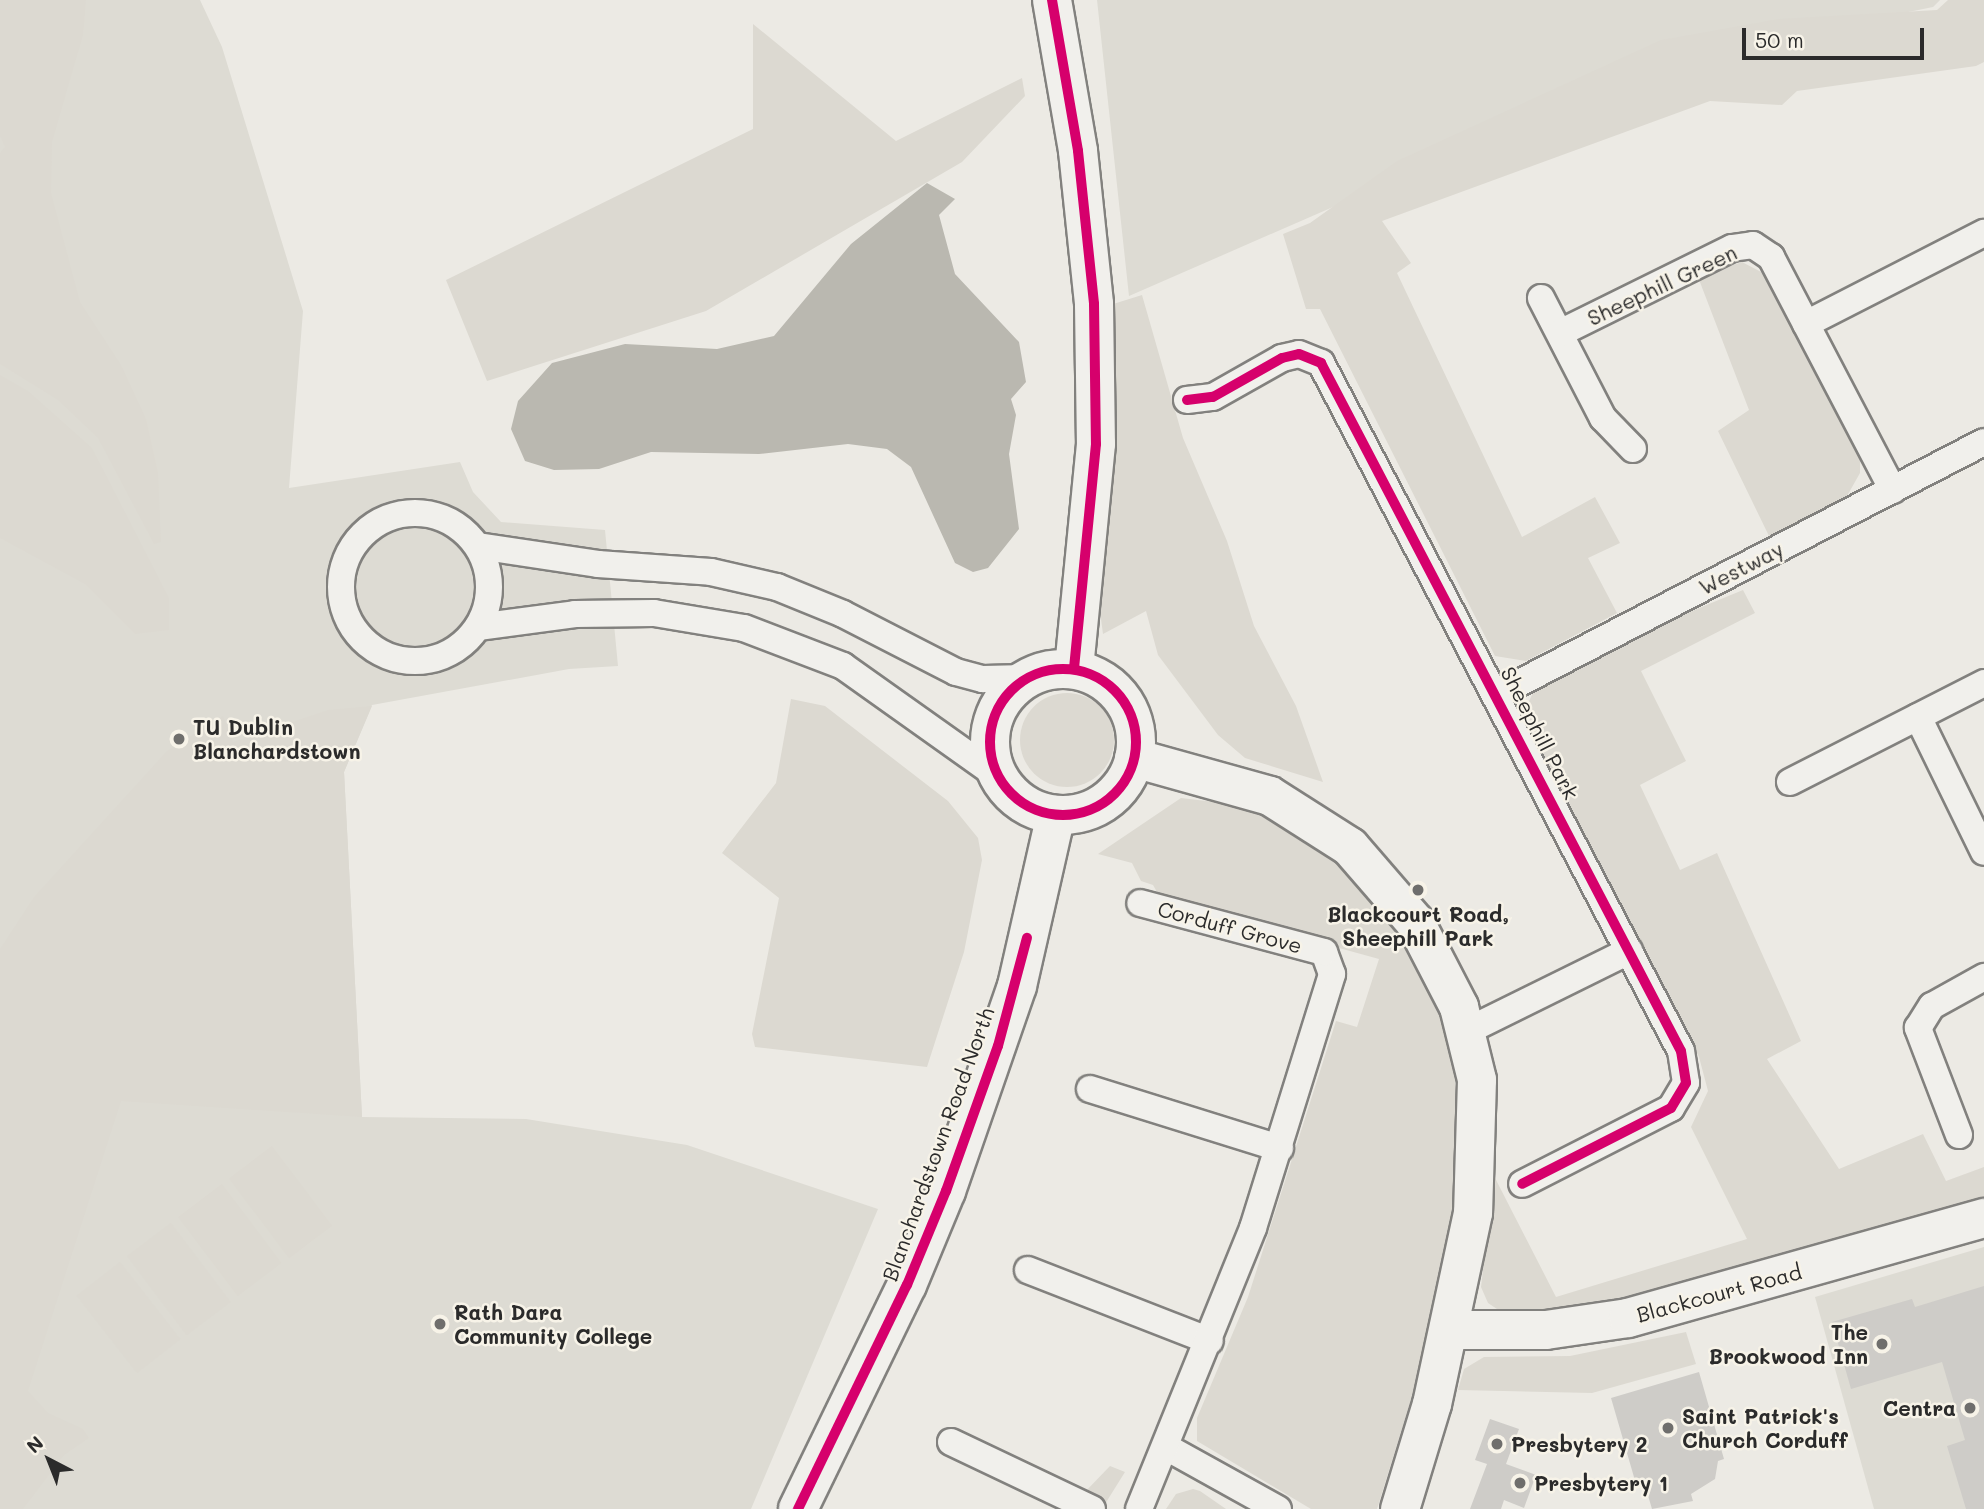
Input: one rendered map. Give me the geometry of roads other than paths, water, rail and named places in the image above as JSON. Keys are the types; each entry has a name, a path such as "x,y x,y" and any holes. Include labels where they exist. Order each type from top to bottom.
{"main road":[{"path":"1052,0 1078,152 1094,304 1096,444 1074,669"},
{"path":"1074,669 1117,692 1130,713 1134,758 1123,784 1105,802 1081,813 1056,815 1013,796 999,777 990,733 1003,702 1027,678 1074,669"},
{"path":"1134,758 1270,796 1350,847 1424,935 1467,1031 1477,1080 1477,1163 1449,1330 1400,1509"},
{"name":"Blanchardstown Road North","path":"798,1509 907,1285 946,1191 1017,986 1056,815"},
{"name":"Blackcourt Road","path":"1449,1330 1546,1330 1628,1318 1984,1218"}],"street":[{"path":"1806,324 1984,233"},
{"name":"Sheephill Green","path":"1560,333 1732,248 1753,245 1771,257 1893,490"},
{"path":"1541,298 1603,418 1633,449"},
{"name":"Sheephill Park","path":"1187,400 1213,397 1282,358 1299,354 1321,363 1498,694 1681,1051 1687,1071 1682,1094 1666,1112 1522,1184"},
{"name":"Westway","path":"1498,694 1984,443"},
{"path":"428,513 450,521 478,547 488,569 489,594 478,627 449,653 402,660 360,637 341,594 351,551 383,520 428,513"},
{"path":"478,547 598,565 711,572 777,587 843,614 956,672 984,679 1027,678"},
{"path":"478,627 575,614 654,613 744,628 843,666 999,777"},
{"path":"1790,782 1984,683"},
{"path":"1918,717 1984,852"},
{"name":"Corduff Grove","path":"1139,1509 1210,1341 1280,1148 1332,974 1324,952 1140,903"},
{"path":"1467,1031 1629,951"},
{"path":"1959,1135 1918,1028 1932,1006 1984,977"},
{"path":"1090,1089 1280,1148"},
{"path":"1028,1270 1210,1341"},
{"path":"951,1442 1092,1509"},
{"path":"1166,1447 1278,1509"}],"place":[{"name":"TU Dublin Blanchardstown","path":"179,739"},
{"name":"Blackcourt Road, Sheephill Park","path":"1418,890"},
{"name":"Rath Dara Community College","path":"440,1324"},
{"name":"The Brookwood Inn","path":"1882,1344"},
{"name":"Centra","path":"1970,1408"},
{"name":"Saint Patrick's Church Corduff","path":"1668,1428"},
{"name":"Presbytery 2","path":"1497,1444"},
{"name":"Presbytery 1","path":"1520,1483"}]}
